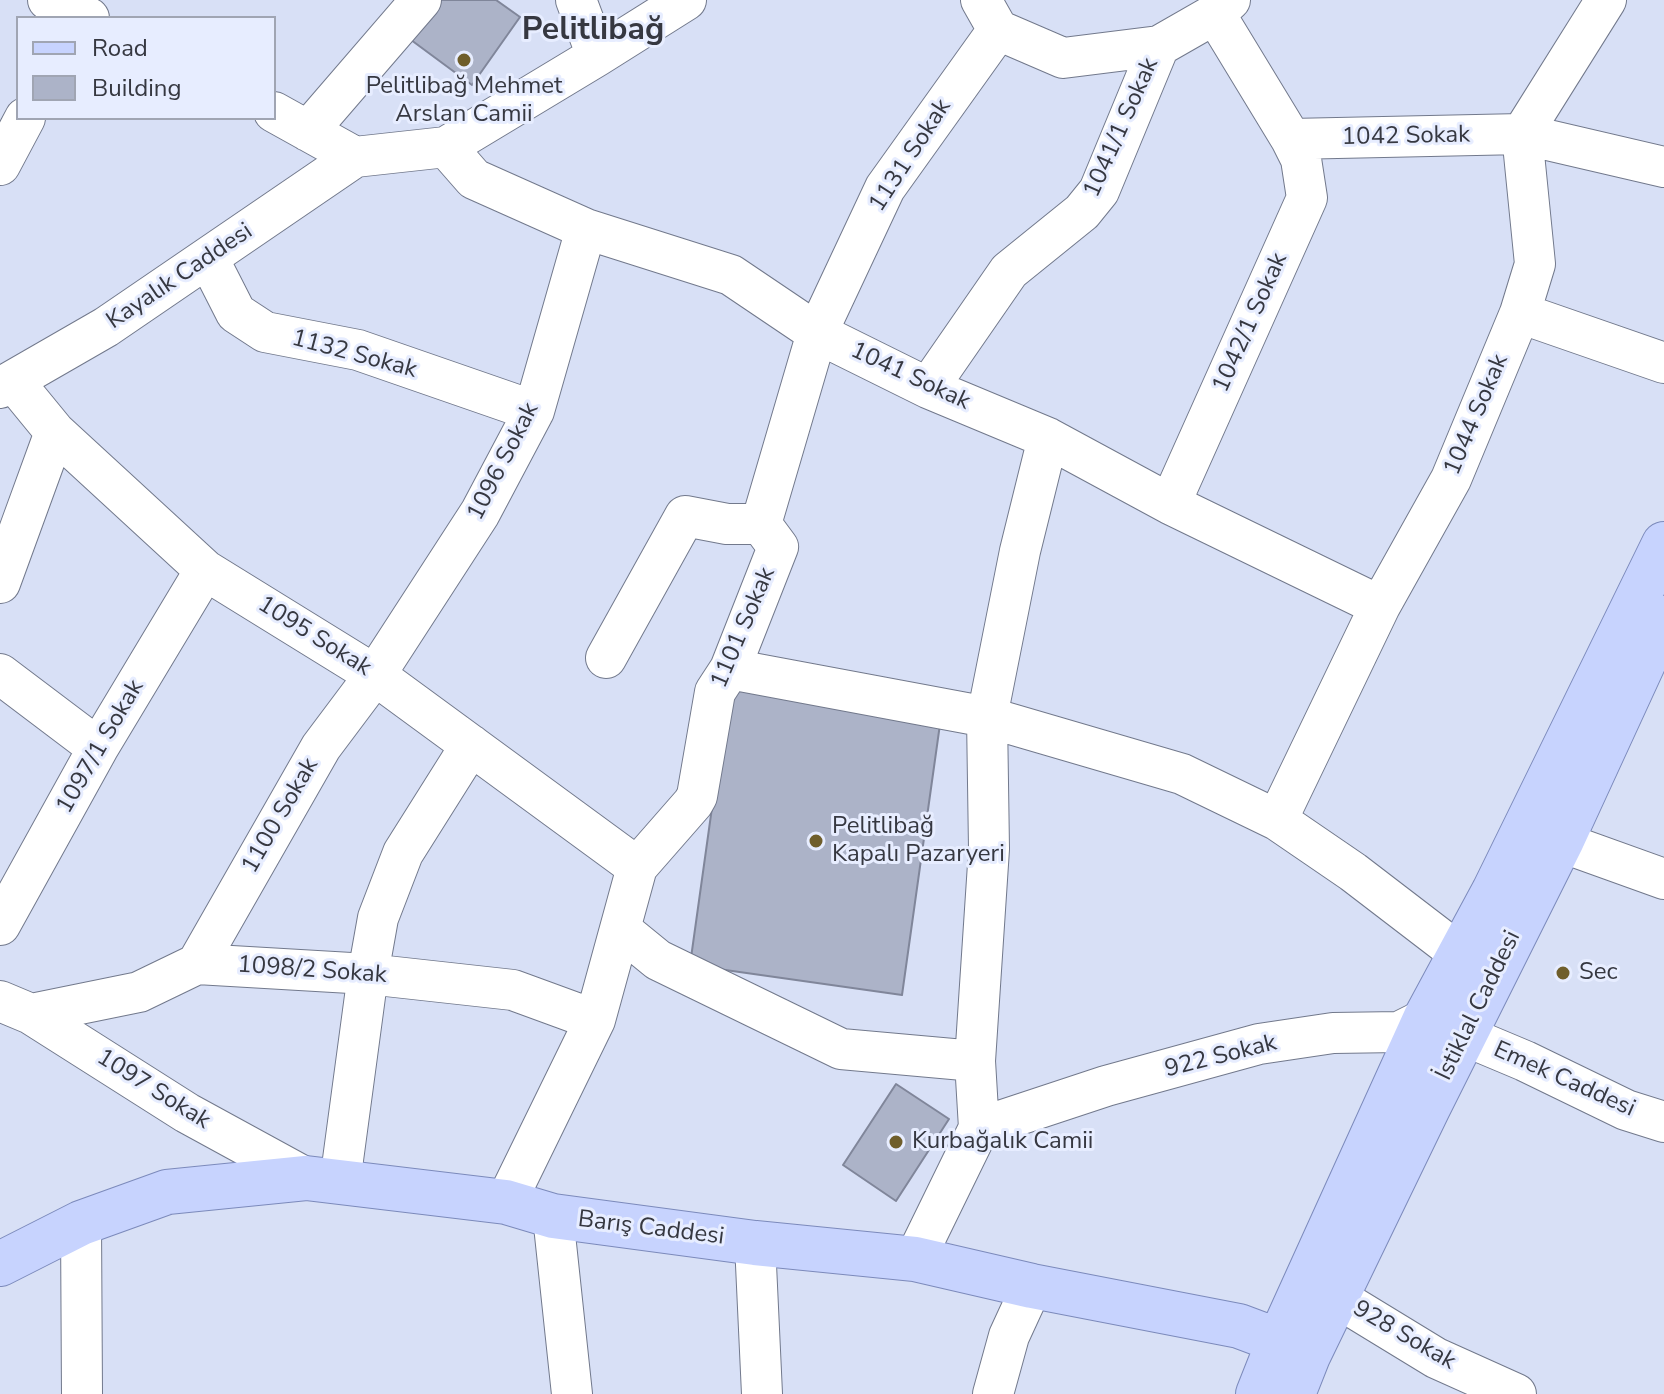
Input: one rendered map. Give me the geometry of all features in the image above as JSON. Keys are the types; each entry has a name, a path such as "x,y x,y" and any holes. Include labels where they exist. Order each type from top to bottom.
{"main road":[{"name":"İstiklal Caddesi","path":"1258,1394 1293,1364 1336,1297 1445,1028 1460,954 1664,544"},
{"name":"İstiklal Caddesi","path":"1293,1364 1445,1028 1561,842 1664,618"},
{"name":"Barış Caddesi","path":"0,1264 81,1223 167,1192 323,1180 506,1202 553,1216 755,1243 915,1259 1032,1286 1239,1326 1293,1364"}],"street":[{"path":"421,0 291,122 355,157 446,147 686,0"},
{"path":"576,0 597,56"},
{"path":"1522,134 1606,0"},
{"path":"990,15 1063,58 1159,46 1222,7 1291,139"},
{"name":"1131 Sokak","path":"817,333 885,188 990,15"},
{"name":"1041/1 Sokak","path":"928,388 1009,271 1082,212 1099,191 1159,46"},
{"path":"0,165 24,120"},
{"name":"1042 Sokak","path":"1291,139 1522,134 1664,167"},
{"name":"1044 Sokak","path":"1277,820 1380,606 1451,479 1520,313 1535,264 1522,134"},
{"name":"1042/1 Sokak","path":"1170,504 1307,198 1301,159 1291,139"},
{"name":"1041 Sokak","path":"446,147 474,179 586,229 731,275 817,333 928,388 1048,438 1170,504 1380,606"},
{"name":"Kayalık Caddesi","path":"7,385 106,327 355,157"},
{"name":"1096 Sokak","path":"375,675 480,513 534,411 586,229"},
{"name":"1132 Sokak","path":"208,258 236,313 265,332 358,350 534,411"},
{"path":"1520,313 1664,363"},
{"path":"606,658 685,516 727,524 761,524 817,333"},
{"name":"1095 Sokak","path":"7,385 205,570 375,675 637,867"},
{"path":"0,583 55,432"},
{"path":"915,1259 979,1128 975,1061 989,849 987,717 1020,551 1048,438"},
{"name":"1101 Sokak","path":"637,867 697,796 715,692 730,669 778,547 761,524"},
{"name":"1097/1 Sokak","path":"0,925 98,748 205,570"},
{"path":"730,669 987,717 1182,774 1277,820 1353,872 1460,954"},
{"path":"0,674 98,748"},
{"name":"1100 Sokak","path":"197,964 321,747 375,675"},
{"path":"323,1180 378,918 403,853 471,745"},
{"path":"1561,842 1658,869"},
{"path":"506,1202 595,1020 637,867"},
{"path":"620,929 658,960 841,1049 975,1061"},
{"name":"1098/2 Sokak","path":"16,1007 139,992 197,964 368,974 513,990 595,1020"},
{"name":"1097 Sokak","path":"16,1007 187,1113 323,1180"},
{"name":"Emek Caddesi","path":"1445,1028 1525,1061 1626,1110 1664,1122"},
{"name":"922 Sokak","path":"979,1128 1106,1086 1259,1044 1333,1033 1445,1028"},
{"path":"553,1216 572,1394"},
{"path":"81,1223 82,1394"},
{"path":"755,1243 762,1394"},
{"path":"993,1394 1009,1336 1032,1286"},
{"name":"928 Sokak","path":"1336,1297 1436,1358 1516,1394"}],"building":[{"name":"Pelitlibağ Mehmet Arslan Camii","path":"428,0 496,0 520,17 472,85 403,34"},
{"name":"Pelitlibağ Kapalı Pazaryeri","path":"729,686 941,717 902,995 690,965"},
{"name":"Kurbağalık Camii","path":"896,1084 949,1119 896,1201 843,1165"}],"place":[{"name":"Pelitlibağ Mehmet Arslan Camii","path":"464,60"},
{"name":"Pelitlibağ Kapalı Pazaryeri","path":"816,841"},
{"name":"Sec","path":"1563,973"},
{"name":"Kurbağalık Camii","path":"896,1142"}],"district":[{"name":"Pelitlibağ","path":"593,31"}]}
